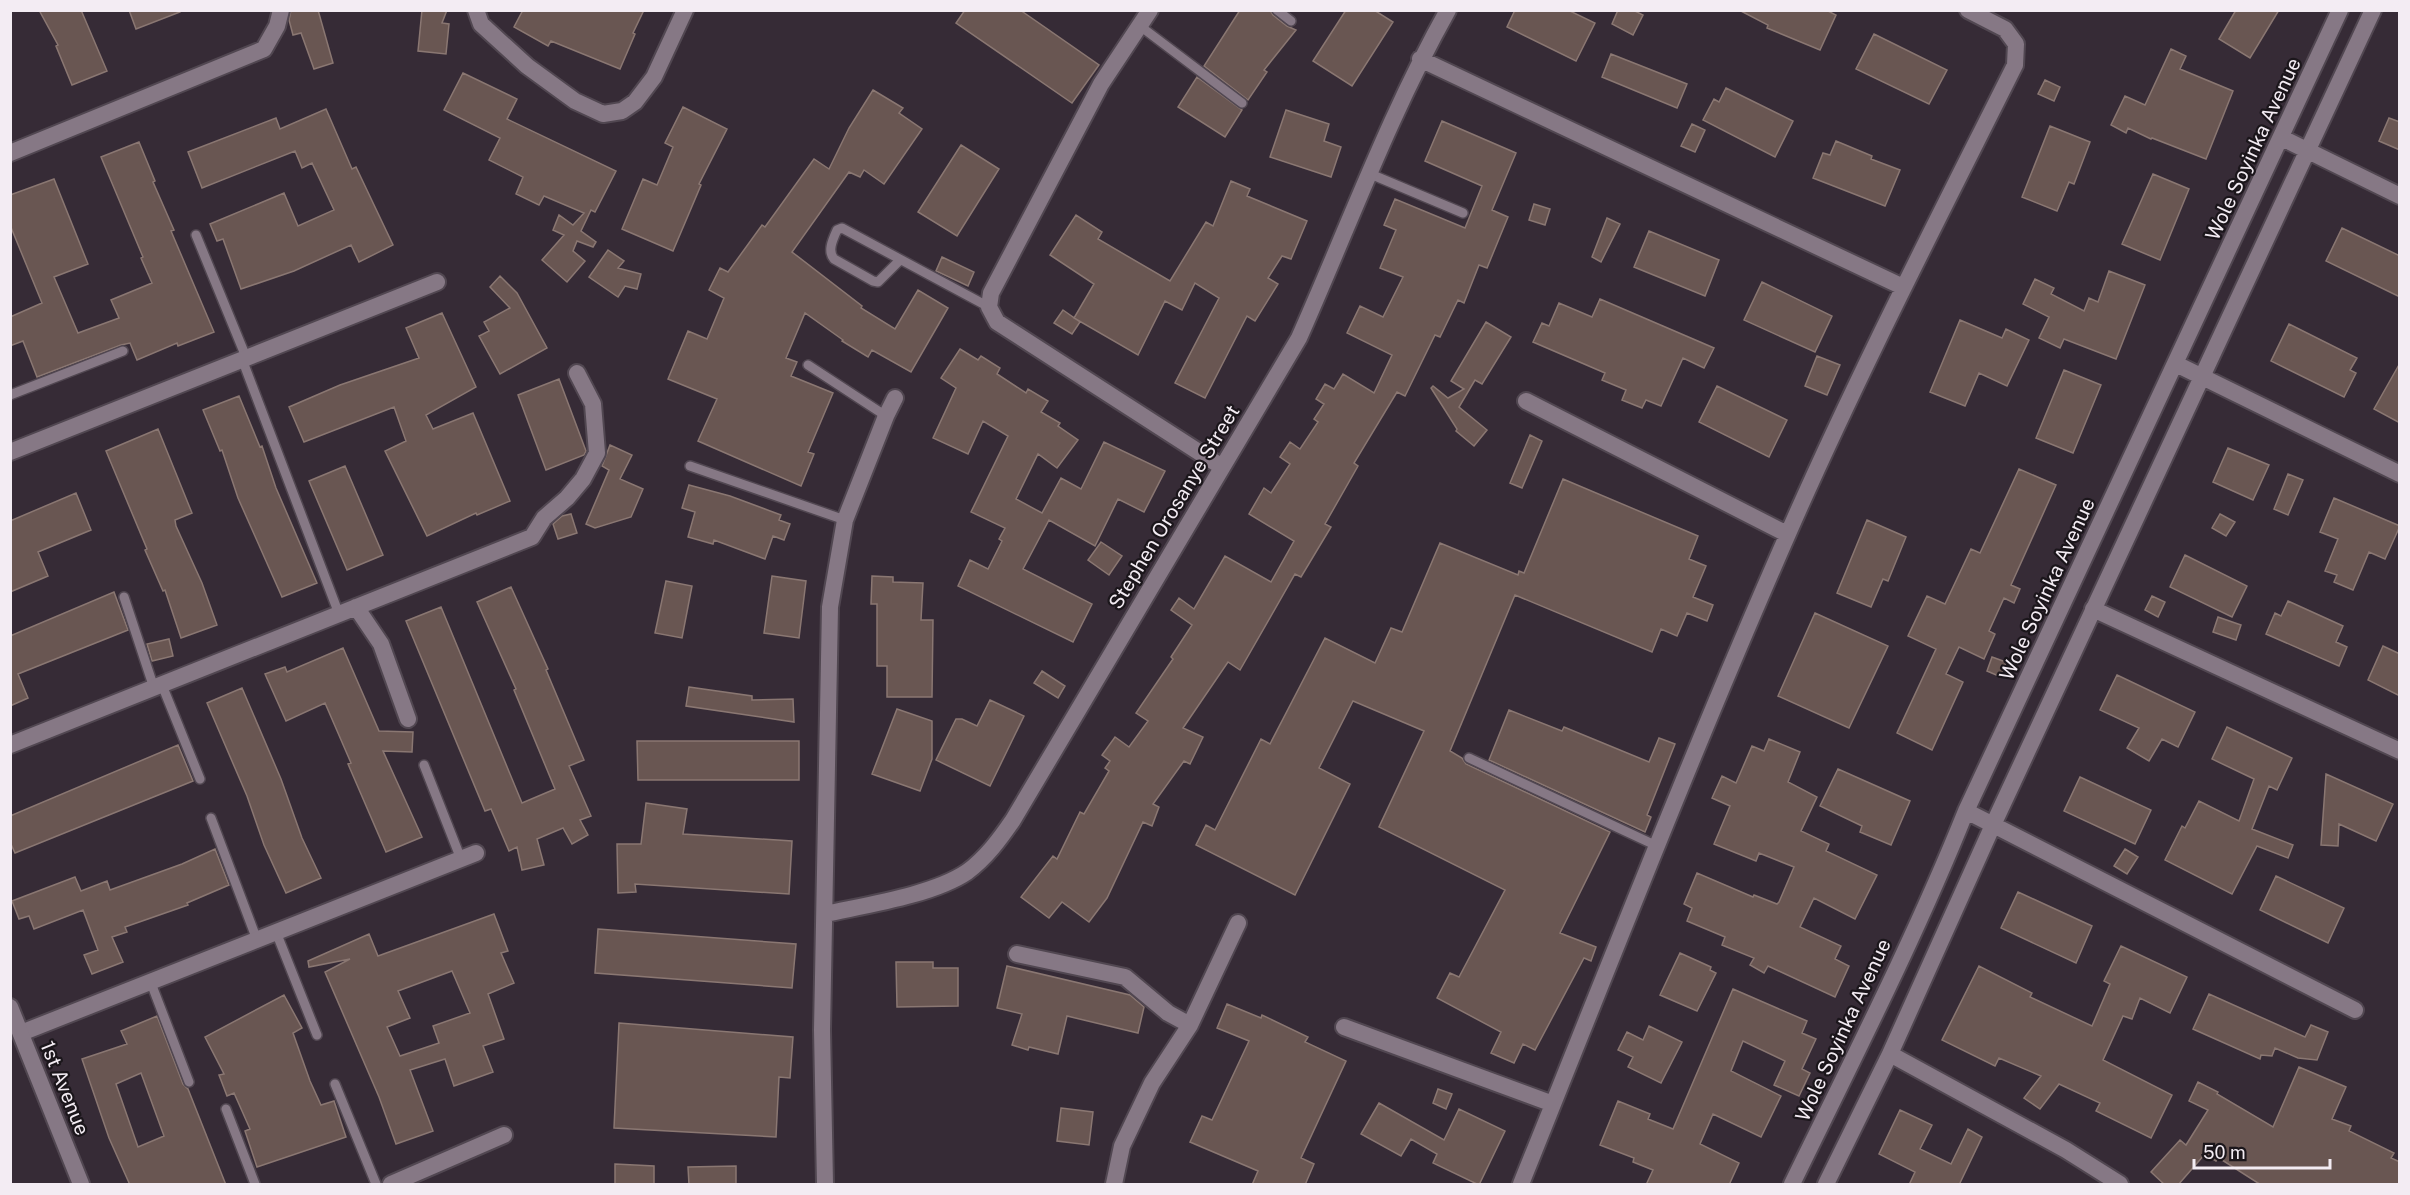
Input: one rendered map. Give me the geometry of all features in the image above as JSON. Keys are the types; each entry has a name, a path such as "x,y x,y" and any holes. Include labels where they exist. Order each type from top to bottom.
{"street":[{"path":"10,153 264,49 277,26 281,10"},
{"path":"476,10 481,24 527,66 574,101 603,114 622,111 635,102 654,77 685,10"},
{"path":"1150,10 1101,84 991,293 989,308 997,322 1222,467"},
{"path":"1521,1185 1657,846 1787,534 1904,287 2015,65 2016,44 2005,29 1968,10"},
{"name":"Wole Soyinka Avenue","path":"1792,1185 1872,1019 1966,811 2340,10"},
{"path":"1826,1185 1890,1054 1993,825 2373,10"},
{"name":"Stephen Orosanye Street","path":"825,914 921,892 966,872 991,850 1013,820 1299,338 1335,259 1368,173 1443,12"},
{"path":"1420,59 1904,287"},
{"path":"2282,138 2400,196"},
{"path":"10,452 437,282"},
{"path":"2176,364 2400,474"},
{"path":"10,745 532,537 544,518 567,498 583,479 597,453 593,404 577,373"},
{"path":"825,1185 822,1030 830,607 845,520 886,416 896,398"},
{"path":"1526,401 1787,534"},
{"path":"356,607 381,644 408,719"},
{"path":"2093,609 2400,751"},
{"path":"1966,811 2355,1010"},
{"path":"21,1034 469,856"},
{"path":"1114,1185 1122,1146 1152,1083 1190,1025 1238,923"},
{"path":"1017,954 1125,977 1168,1013 1190,1025"},
{"name":"1st Avenue","path":"10,1007 81,1185"},
{"path":"1344,1028 1553,1104"},
{"path":"1890,1054 2066,1150 2120,1185"},
{"path":"392,1185 504,1135"}],"lane":[{"path":"1277,10 1291,21"},
{"path":"1140,26 1242,103"},
{"path":"1368,173 1462,213"},
{"path":"900,260 882,280 873,281 834,259 830,249 837,230 842,228 989,308"},
{"path":"196,235 339,614"},
{"path":"10,395 123,351"},
{"path":"808,365 886,416"},
{"path":"690,466 845,520"},
{"path":"124,597 158,686 200,779"},
{"path":"1469,758 1657,846"},
{"path":"424,765 469,856"},
{"path":"211,818 257,940"},
{"path":"276,932 317,1035"},
{"path":"150,983 189,1082"},
{"path":"335,1084 376,1185"},
{"path":"226,1109 255,1185"}],"building":[{"path":"39,10 81,10 107,71 72,85 56,46 58,45"},
{"path":"129,10 180,10 180,12 136,29"},
{"path":"291,10 318,10 333,63 314,69 301,33 293,35 289,20"},
{"path":"422,10 447,10 442,23 449,24 446,54 418,51"},
{"path":"523,10 644,10 620,69 551,41 548,46 514,27"},
{"path":"965,10 1020,10 1099,65 1072,103 956,23"},
{"path":"1240,10 1270,10 1287,26 1296,30 1264,70 1267,72 1248,100 1204,66"},
{"path":"1346,10 1374,10 1393,22 1352,86 1313,61"},
{"path":"1515,10 1568,10 1595,23 1576,61 1507,27"},
{"path":"1618,10 1633,10 1643,15 1633,35 1612,24"},
{"path":"1739,10 1826,10 1836,15 1820,50 1767,28 1768,25"},
{"path":"2236,10 2279,10 2250,58 2219,39"},
{"path":"1874,34 1947,70 1929,104 1856,69"},
{"path":"2171,49 2186,56 2180,69 2233,91 2206,159 2128,128 2126,133 2111,125 2125,96 2145,105"},
{"path":"1611,54 1687,84 1677,108 1602,77"},
{"path":"463,73 517,99 507,119 616,171 595,212 591,210 581,231 596,242 593,247 577,241 573,251 585,261 567,282 542,260 564,235 553,230 559,215 573,225 584,213 544,196 539,205 516,194 523,177 489,160 500,138 444,110"},
{"path":"1197,77 1242,110 1225,137 1178,107"},
{"path":"2045,80 2060,87 2054,101 2038,94"},
{"path":"1726,88 1793,121 1775,157 1703,120 1714,99 1719,102"},
{"path":"873,90 903,108 899,113 922,129 884,184 864,170 860,177 849,172 792,252 862,306 861,308 895,329 918,290 948,308 911,372 872,350 868,357 805,313 786,358 797,362 791,376 833,393 808,452 814,454 801,486 698,441 717,399 668,379 688,331 707,339 724,298 709,290 720,268 728,272 762,225 765,227 814,159 829,169 849,128"},
{"path":"683,107 727,129 699,184 701,185 673,251 622,229 643,179 657,185 673,147 665,143"},
{"path":"326,109 352,169 356,167 393,245 359,262 351,245 294,271 241,289 223,239 217,241 210,224 284,193 298,226 334,210 312,163 302,168 295,151 202,188 188,152 276,118 280,129"},
{"path":"1286,110 1329,124 1324,141 1341,147 1331,177 1270,157"},
{"path":"2389,118 2400,122 2400,150 2379,141"},
{"path":"1442,121 1516,153 1492,210 1508,217 1487,268 1479,265 1464,303 1458,300 1440,337 1435,335 1405,396 1397,392 1354,463 1358,466 1325,524 1331,527 1301,577 1295,574 1240,670 1228,662 1183,728 1203,737 1190,764 1184,761 1153,804 1159,807 1152,826 1143,822 1107,898 1089,922 1062,902 1049,918 1021,897 1053,856 1057,859 1080,812 1084,814 1109,771 1105,768 1110,761 1102,755 1115,737 1129,747 1148,721 1136,713 1173,659 1171,657 1192,625 1171,610 1179,598 1194,609 1225,556 1271,582 1294,541 1249,514 1264,488 1271,493 1290,464 1280,457 1290,442 1300,449 1318,422 1314,419 1324,404 1316,399 1325,384 1334,389 1343,374 1374,393 1392,355 1347,333 1360,306 1383,317 1403,277 1380,268 1396,230 1384,225 1395,199 1465,228 1482,186 1425,161"},
{"path":"1692,124 1705,130 1695,152 1681,146"},
{"path":"2050,126 2090,142 2074,184 2069,182 2057,211 2022,197"},
{"path":"1836,141 1872,156 1871,159 1900,170 1885,206 1813,178 1823,153 1830,155"},
{"path":"139,142 174,230 171,231 214,332 178,346 177,343 137,360 130,343 121,345 37,377 23,341 10,346 10,317 42,303 10,225 10,195 54,179 88,264 54,277 78,333 119,318 111,300 152,283 101,157"},
{"path":"961,145 999,169 957,236 918,212"},
{"path":"2153,174 2189,189 2160,260 2122,244"},
{"path":"1231,181 1250,189 1247,196 1307,221 1291,259 1282,256 1268,278 1278,284 1255,321 1247,316 1205,398 1175,383 1219,298 1195,283 1182,310 1165,301 1138,355 1074,318 1094,284 1050,255 1076,215 1102,232 1098,239 1170,281 1206,222 1213,226"},
{"path":"1534,204 1550,209 1545,225 1529,220"},
{"path":"1607,218 1620,224 1601,262 1592,257"},
{"path":"2342,228 2400,256 2400,297 2326,261"},
{"path":"1649,231 1719,260 1705,296 1634,267"},
{"path":"608,250 624,261 618,268 641,274 637,289 625,286 618,297 589,277"},
{"path":"942,257 974,272 968,286 936,271"},
{"path":"2109,271 2145,285 2116,359 2064,339 2060,348 2039,338 2049,317 2023,304 2035,279 2054,288 2051,294 2084,311 2089,298 2098,302"},
{"path":"500,276 517,293 547,348 500,374 479,336 489,331 484,322 510,308 490,287"},
{"path":"1762,282 1832,316 1815,352 1744,320"},
{"path":"1600,299 1714,348 1704,368 1683,358 1661,406 1646,400 1642,408 1622,400 1626,390 1602,380 1605,373 1533,342 1542,323 1549,326 1559,303 1592,317"},
{"path":"1063,310 1080,322 1072,334 1054,323"},
{"path":"442,313 476,387 426,415 433,429 473,413 510,501 477,515 476,513 427,536 385,451 406,441 394,407 304,442 289,407 340,385 419,358 406,328"},
{"path":"1960,320 2002,338 2006,329 2029,340 2007,386 1979,373 1965,406 1930,392"},
{"path":"1486,322 1511,337 1482,384 1475,380 1459,407 1487,430 1474,446 1456,431 1457,429 1431,388 1433,386 1448,398 1464,389 1451,381"},
{"path":"2289,324 2357,358 2350,370 2356,373 2344,397 2271,361"},
{"path":"960,349 978,360 981,356 1000,368 997,374 1026,393 1028,389 1048,401 1041,412 1060,423 1058,426 1078,440 1057,468 1038,454 1016,499 1042,513 1061,478 1081,489 1104,442 1165,471 1144,512 1118,499 1095,546 1049,520 1023,569 1092,604 1073,642 958,586 970,560 988,569 1002,541 999,539 1005,528 971,512 1008,436 983,421 968,454 933,438 956,388 941,378"},
{"path":"1817,356 1840,365 1827,395 1805,386"},
{"path":"2400,363 2400,423 2374,409"},
{"path":"2064,370 2101,385 2073,453 2036,438"},
{"path":"559,379 586,451 584,455 546,470 518,395"},
{"path":"1717,386 1787,420 1769,457 1699,422"},
{"path":"239,396 260,447 262,446 276,488 317,583 282,597 238,498 222,450 220,451 203,410"},
{"path":"158,429 192,513 175,520 176,526 202,583 217,625 181,638 165,590 163,591 145,550 147,549 106,451"},
{"path":"1530,435 1542,441 1522,488 1510,483"},
{"path":"610,445 632,455 620,479 643,489 631,517 595,528 586,524 609,470 602,466"},
{"path":"2228,448 2269,465 2253,500 2213,482"},
{"path":"345,466 383,555 347,570 309,481"},
{"path":"2019,469 2056,485 2011,585 2020,589 2014,603 2004,598 1989,631 1995,634 1984,659 1959,647 1946,674 1963,682 1932,750 1897,733 1936,649 1908,636 1927,596 1945,604 1971,549 1980,553"},
{"path":"2288,474 2303,480 2288,515 2274,509"},
{"path":"1563,479 1698,536 1689,559 1706,566 1693,597 1713,605 1707,621 1687,613 1677,636 1661,629 1652,652 1515,595 1450,751 1462,758 1466,764 1610,832 1560,933 1596,947 1591,961 1584,958 1535,1050 1523,1044 1514,1063 1491,1053 1501,1032 1437,998 1450,973 1459,977 1505,890 1379,827 1424,731 1353,701 1319,768 1350,784 1295,895 1196,845 1206,825 1215,830 1261,739 1270,744 1325,638 1375,663 1391,628 1402,632 1440,543 1518,575 1519,571 1524,573"},
{"path":"689,485 730,496 781,515 779,520 790,524 784,540 773,536 765,559 714,540 713,544 688,537 695,512 682,508"},
{"path":"76,493 91,530 38,552 48,576 10,592 10,521"},
{"path":"2334,498 2400,526 2385,559 2369,552 2353,590 2334,582 2337,575 2325,571 2338,539 2320,532"},
{"path":"571,514 577,533 558,539 553,524 562,516"},
{"path":"2220,514 2235,522 2226,536 2212,528"},
{"path":"1867,520 1906,537 1888,581 1883,579 1871,607 1837,593"},
{"path":"1101,542 1122,556 1109,575 1088,560"},
{"path":"2185,555 2247,586 2232,617 2170,587"},
{"path":"772,576 806,581 799,638 764,633"},
{"path":"872,576 893,577 893,582 923,583 921,620 933,620 932,697 887,697 887,666 877,666 877,604 871,604"},
{"path":"666,581 692,586 682,638 655,633"},
{"path":"511,587 548,669 546,670 584,760 569,766 591,816 580,820 588,835 572,844 563,828 537,839 544,865 522,870 517,847 509,851 491,809 485,811 406,621 441,607 522,803 555,789 514,690 516,689 477,602"},
{"path":"114,592 128,630 18,674 28,698 10,706 10,636"},
{"path":"2152,596 2165,602 2158,617 2145,610"},
{"path":"2288,601 2343,626 2336,642 2347,647 2339,666 2266,634 2275,613 2281,616"},
{"path":"1815,613 1888,646 1849,728 1778,696"},
{"path":"2218,617 2241,625 2236,640 2213,632"},
{"path":"169,639 173,656 152,661 147,644"},
{"path":"2383,646 2400,654 2400,696 2368,680"},
{"path":"343,648 379,731 413,732 412,752 383,751 422,837 386,852 348,764 351,763 325,703 286,721 265,674 285,667 287,672"},
{"path":"1992,657 2006,662 2001,677 1987,671"},
{"path":"1042,671 1065,686 1058,698 1034,683"},
{"path":"2117,675 2195,712 2178,747 2162,739 2149,761 2127,748 2139,728 2100,710"},
{"path":"689,687 752,696 752,700 793,699 794,722 686,706"},
{"path":"242,688 281,779 302,838 321,878 286,893 264,845 247,796 207,703"},
{"path":"990,700 1024,716 990,786 936,760 956,719 962,719 977,726"},
{"path":"897,709 932,721 932,759 920,791 872,774"},
{"path":"1509,710 1562,731 1564,727 1649,762 1659,738 1675,744 1647,815 1651,817 1645,832 1489,760"},
{"path":"2227,727 2292,758 2277,790 2269,786 2252,829 2293,845 2288,858 2257,846 2232,894 2165,860 2182,826 2185,828 2199,801 2239,821 2254,779 2212,759"},
{"path":"1769,739 1800,752 1788,782 1817,797 1801,831 1829,844 1826,851 1877,875 1855,919 1814,898 1800,927 1841,946 1835,959 1849,966 1835,997 1768,966 1764,973 1750,965 1754,958 1722,945 1725,937 1687,921 1692,908 1684,904 1697,873 1753,897 1754,895 1777,904 1779,902 1794,867 1759,853 1756,861 1714,844 1730,806 1712,798 1722,776 1736,783 1752,746 1764,751"},
{"path":"637,741 799,741 799,780 638,780"},
{"path":"178,745 193,781 15,853 10,842 10,816"},
{"path":"1838,769 1910,801 1891,845 1860,832 1862,826 1820,806"},
{"path":"2326,774 2393,804 2376,841 2339,824 2338,846 2321,845"},
{"path":"2080,777 2151,810 2135,844 2064,811"},
{"path":"646,803 687,809 683,834 792,841 789,894 635,884 636,892 618,893 617,844 641,844"},
{"path":"215,849 229,885 187,903 188,905 125,927 127,932 112,937 123,962 92,974 84,955 98,950 83,910 34,929 29,916 19,919 12,901 75,877 81,891 107,881 110,890 182,864"},
{"path":"2125,849 2138,857 2127,874 2114,866"},
{"path":"2276,876 2344,908 2328,943 2260,910"},
{"path":"2018,892 2092,926 2076,963 2001,928"},
{"path":"494,914 508,951 501,953 514,983 488,994 504,1039 483,1046 493,1072 454,1086 445,1059 410,1070 433,1131 396,1144 379,1097 325,972 350,959 309,967 308,961 369,934 378,956","holes":["452,971 470,1013 433,1026 439,1043 400,1056 387,1027 410,1018 398,991"]},
{"path":"598,929 796,944 792,988 595,973"},
{"path":"2121,946 2187,977 2170,1013 2140,998 2132,1019 2123,1016 2103,1060 2172,1095 2151,1138 2096,1111 2100,1103 2059,1084 2040,1109 2024,1098 2041,1076 1999,1058 1995,1066 1942,1040 1979,966 2032,993 2030,997 2092,1026 2110,984 2104,981"},
{"path":"1680,953 1711,967 1710,970 1716,973 1697,1011 1660,995"},
{"path":"896,962 933,962 933,968 958,968 958,1006 897,1007"},
{"path":"1007,966 1130,995 1144,1007 1138,1033 1067,1016 1058,1054 1029,1047 1028,1050 1012,1045 1022,1014 997,1008"},
{"path":"1733,989 1807,1021 1802,1033 1816,1039 1802,1069 1810,1073 1799,1096 1774,1085 1785,1061 1743,1041 1731,1071 1781,1096 1761,1137 1713,1114 1700,1144 1739,1163 1729,1185 1646,1185 1653,1170 1633,1162 1634,1158 1600,1145 1618,1101 1650,1114 1648,1119 1673,1129"},
{"path":"2209,994 2305,1037 2311,1025 2328,1032 2317,1060 2298,1058 2275,1048 2272,1056 2261,1055 2260,1059 2193,1029"},
{"path":"284,995 302,1028 293,1033 310,1081 321,1105 334,1101 346,1137 257,1167 245,1131 250,1129 234,1093 227,1096 219,1075 224,1074 205,1037"},
{"path":"1227,1004 1261,1018 1262,1015 1308,1037 1305,1042 1346,1061 1301,1158 1314,1164 1305,1185 1252,1185 1258,1171 1190,1142 1202,1116 1212,1120 1249,1041 1217,1028"},
{"path":"157,1016 226,1185 130,1185 109,1138 82,1059 127,1044 121,1031","holes":["141,1073 164,1136 138,1147 116,1084"]},
{"path":"619,1023 793,1037 790,1078 779,1077 776,1137 614,1128"},
{"path":"1649,1026 1682,1042 1661,1083 1628,1067 1633,1057 1618,1050 1627,1032 1643,1040"},
{"path":"2299,1067 2346,1087 2332,1119 2351,1126 2349,1131 2394,1153 2391,1158 2400,1162 2400,1185 2261,1185 2219,1158 2216,1161 2205,1154 2178,1185 2165,1185 2151,1172 2180,1140 2186,1145 2208,1110 2189,1101 2198,1082 2273,1127"},
{"path":"1438,1089 1452,1094 1446,1109 1433,1103"},
{"path":"1379,1103 1444,1140 1459,1109 1505,1131 1479,1185 1433,1163 1437,1154 1411,1139 1401,1156 1361,1134"},
{"path":"1061,1108 1093,1112 1089,1145 1057,1141"},
{"path":"1900,1110 1932,1125 1920,1149 1951,1164 1968,1129 1982,1137 1959,1185 1909,1185 1915,1172 1879,1154"},
{"path":"615,1164 654,1166 654,1185 615,1185"},
{"path":"736,1166 736,1185 689,1185 688,1167"}]}
